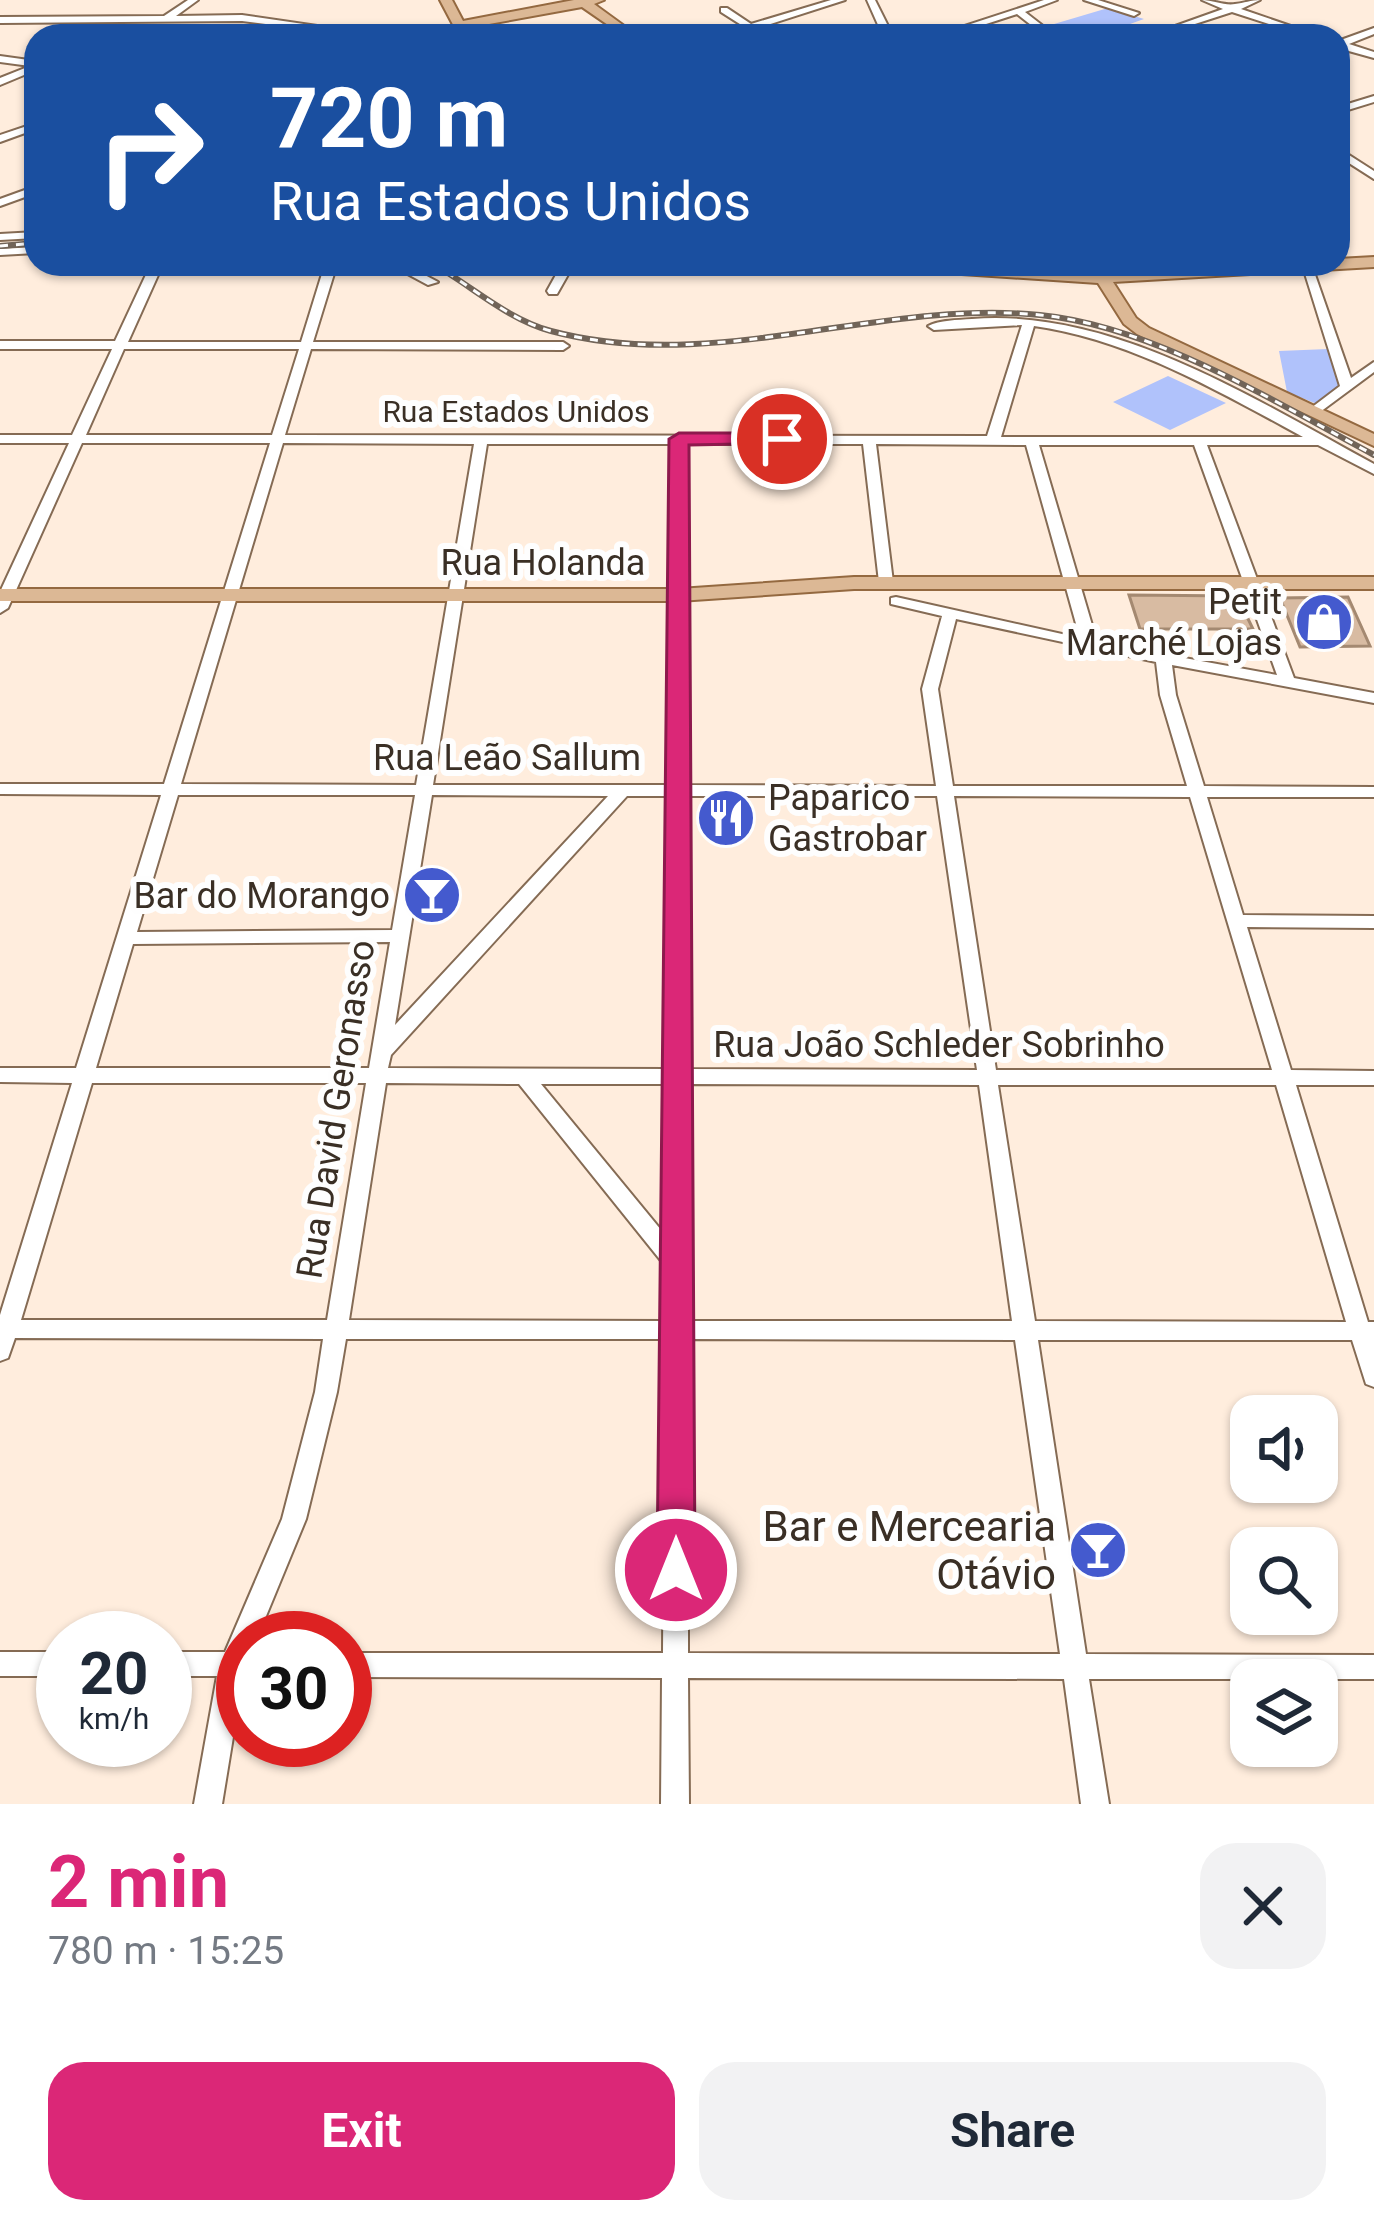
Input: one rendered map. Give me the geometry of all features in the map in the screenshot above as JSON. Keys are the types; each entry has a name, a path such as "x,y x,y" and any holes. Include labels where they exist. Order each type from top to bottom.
{"main road":[{"path":"495,24 588,1 617,24"},
{"path":"1034,276 1121,276"},
{"path":"1089,276 1102,277"},
{"path":"1102,277 1130,321 1143,331 1374,441"},
{"name":"Rua Holanda","path":"2,600 891,592 1072,583 1374,583"}],"street":[{"path":"167,18 194,0"},
{"path":"760,24 841,0"},
{"path":"977,24 1053,0"},
{"path":"1088,0 1134,14"},
{"path":"1206,0 1279,24"},
{"path":"1189,24 1256,0"},
{"path":"724,10 745,24"},
{"path":"1019,11 1036,24"},
{"path":"0,20 260,19 306,24"},
{"path":"2,600 152,276"},
{"path":"327,276 2,1337 336,1330 1367,1331"},
{"path":"420,276 432,282"},
{"path":"553,291 561,276"},
{"path":"1309,276 1347,386"},
{"path":"993,440 1029,321"},
{"path":"934,326 1029,321 1121,346 1374,470"},
{"path":"0,345 563,346"},
{"path":"1316,411 1374,366"},
{"name":"Rua Estados Unidos","path":"0,439 1320,442"},
{"path":"675,1804 679,439"},
{"path":"869,439 891,592 950,614 1090,645 1374,698"},
{"name":"Rua David Geronasso","path":"258,1611 306,1479 336,1330 481,440"},
{"path":"1031,440 1090,645"},
{"path":"1199,441 1287,681"},
{"path":"950,614 931,677 1094,1804"},
{"path":"1163,659 1168,695 1284,1078 1367,1331 1374,1377"},
{"name":"Rua Leão Sallum","path":"0,790 1374,791"},
{"path":"379,1065 623,790"},
{"path":"1237,921 1374,922"},
{"path":"126,938 400,936"},
{"name":"Rua João Schleder Sobrinho","path":"0,1075 379,1065 524,1076 1374,1078"},
{"path":"524,1076 677,1265"},
{"path":"0,1664 36,1664"},
{"path":"372,1665 1374,1666"},
{"name":"Rua David Geronasso","path":"208,1804 216,1767"}],"shaded area":[{"path":"1108,8 1144,19 1130,24 1054,24"},
{"path":"1328,349 1341,388 1317,404 1287,392 1279,351"},
{"path":"1168,376 1226,403 1170,430 1113,402"}],"building":[{"path":"1129,595 1237,596 1253,629 1140,629"},
{"name":"Petit Marché Lojas","path":"1348,597 1370,646 1300,647 1280,598"}],"railway":[{"path":"0,246 24,244"},
{"path":"452,276 535,326 612,342 735,341 979,313 1083,322 1212,369 1374,455"}],"place":[{"name":"Petit Marché Lojas","path":"1324,622"},
{"name":"Paparico Gastrobar","path":"726,818"},
{"name":"Bar do Morango","path":"432,895"},
{"name":"Bar e Mercearia Otávio","path":"1098,1550"}],"route":[{"path":"676,1570 679,439 782,439"}]}
